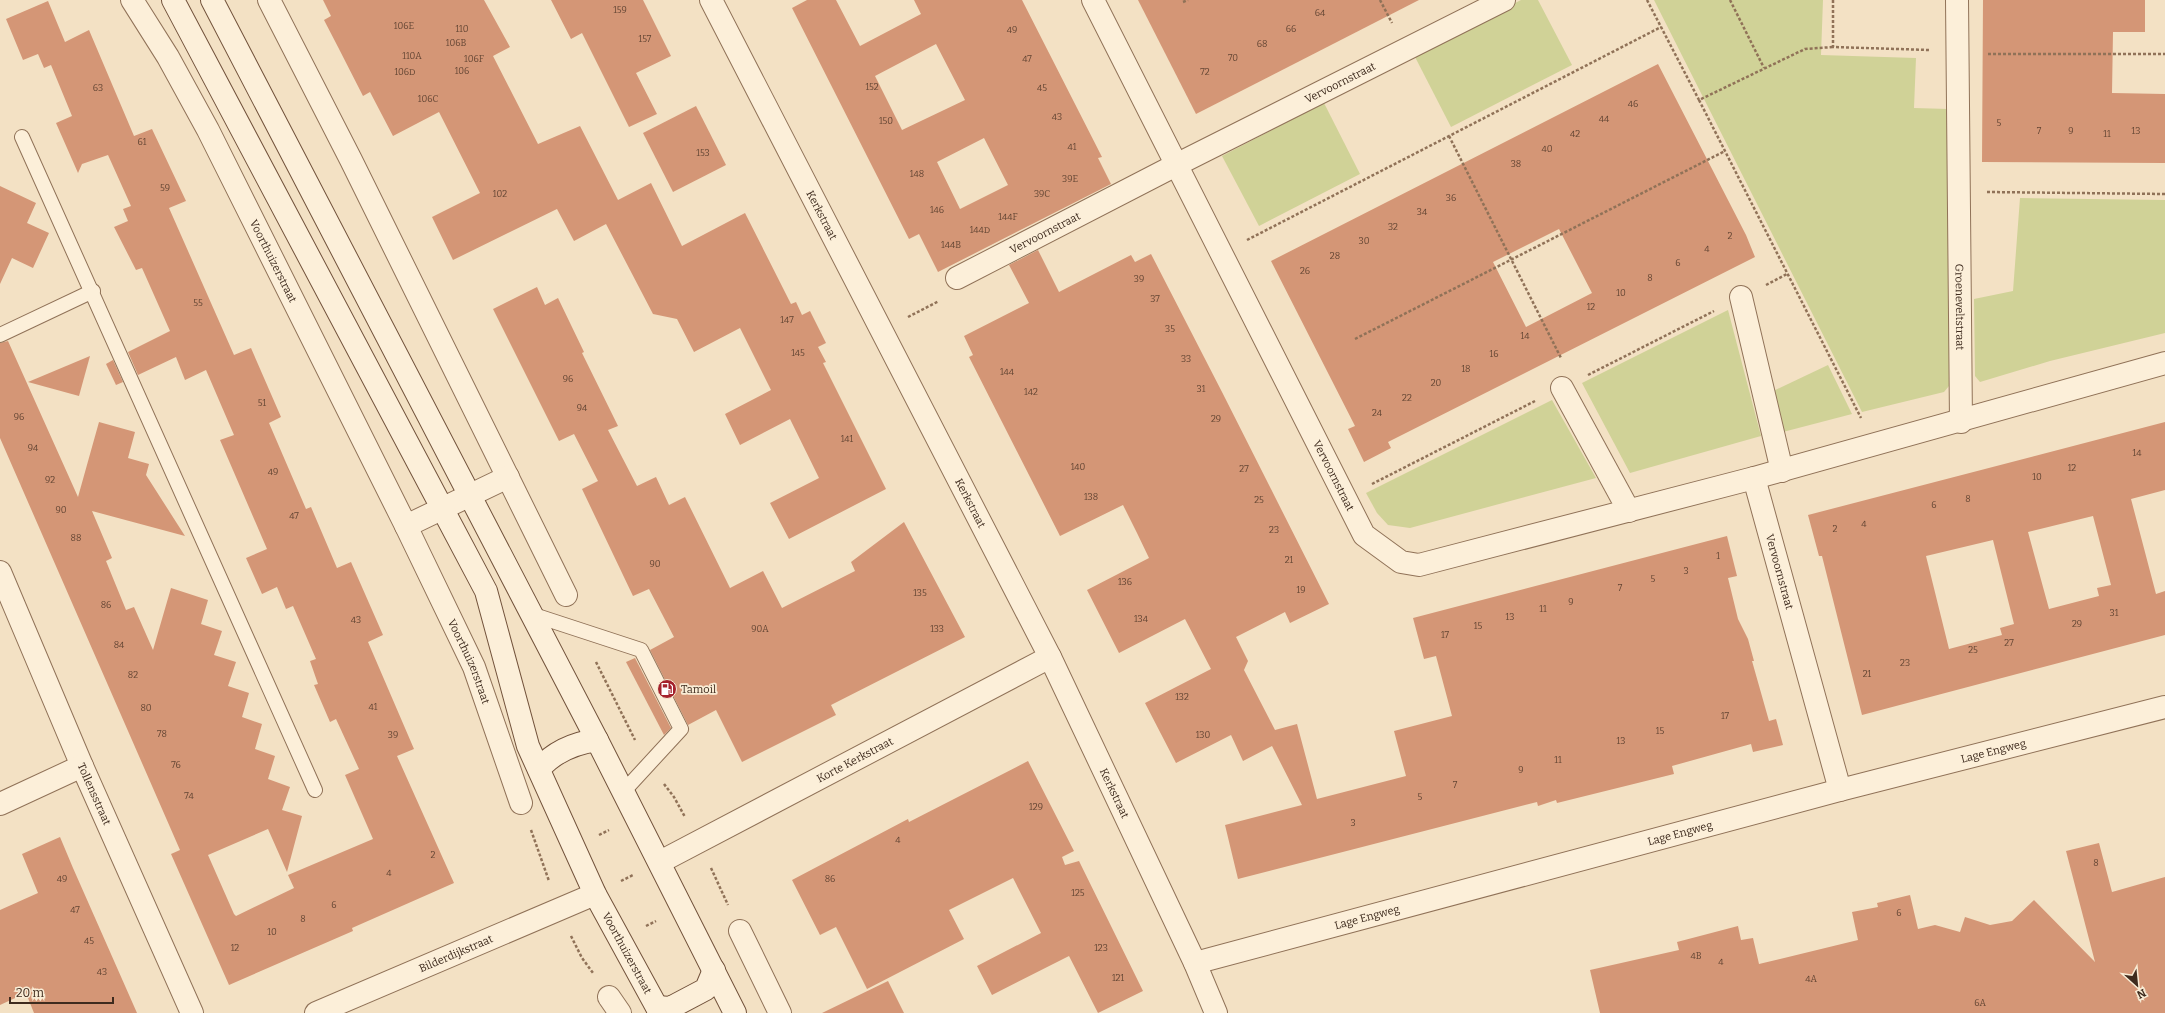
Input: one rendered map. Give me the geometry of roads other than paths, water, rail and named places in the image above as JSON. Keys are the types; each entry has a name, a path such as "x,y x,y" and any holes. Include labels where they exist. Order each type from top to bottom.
{"street":[{"name":"Voorthuizerstraat","path":"132,0 168,57 208,130 406,526 474,667 521,803"},
{"name":"Voorthuizerstraat","path":"173,0 486,591 528,746 596,894 659,1010 670,1008 706,989 714,970"},
{"path":"212,0 624,792 735,1013"},
{"path":"269,0 352,160 566,595"},
{"name":"Kerkstraat","path":"711,0 1050,657 1195,963 1216,1013"},
{"name":"Vervoornstraat","path":"1093,0 1364,536 1401,562 1419,566 1754,478 1840,790"},
{"name":"Vervoornstraat","path":"957,278 1176,165 1504,0"},
{"name":"Groeneveltstraat","path":"1957,0 1960,422"},
{"path":"1741,297 1782,471"},
{"path":"1754,478 1960,422 2165,363"},
{"path":"1562,388 1629,511"},
{"path":"406,526 508,477"},
{"name":"Tollensstraat","path":"0,572 82,766 192,1013"},
{"name":"Korte Kerkstraat","path":"660,862 1050,657"},
{"name":"Lage Engweg","path":"1195,963 1840,790 2165,707"},
{"path":"539,769 549,758 581,742 597,740"},
{"path":"0,804 82,766"},
{"name":"Bilderdijkstraat","path":"316,1013 596,894"},
{"path":"740,931 780,1013"}],"lane":[{"path":"22,137 93,291 315,790"},
{"path":"0,335 93,291"},
{"path":"531,614 641,650 681,729 624,792"}],"place":[{"name":"Tamoil","path":"667,689"}]}
